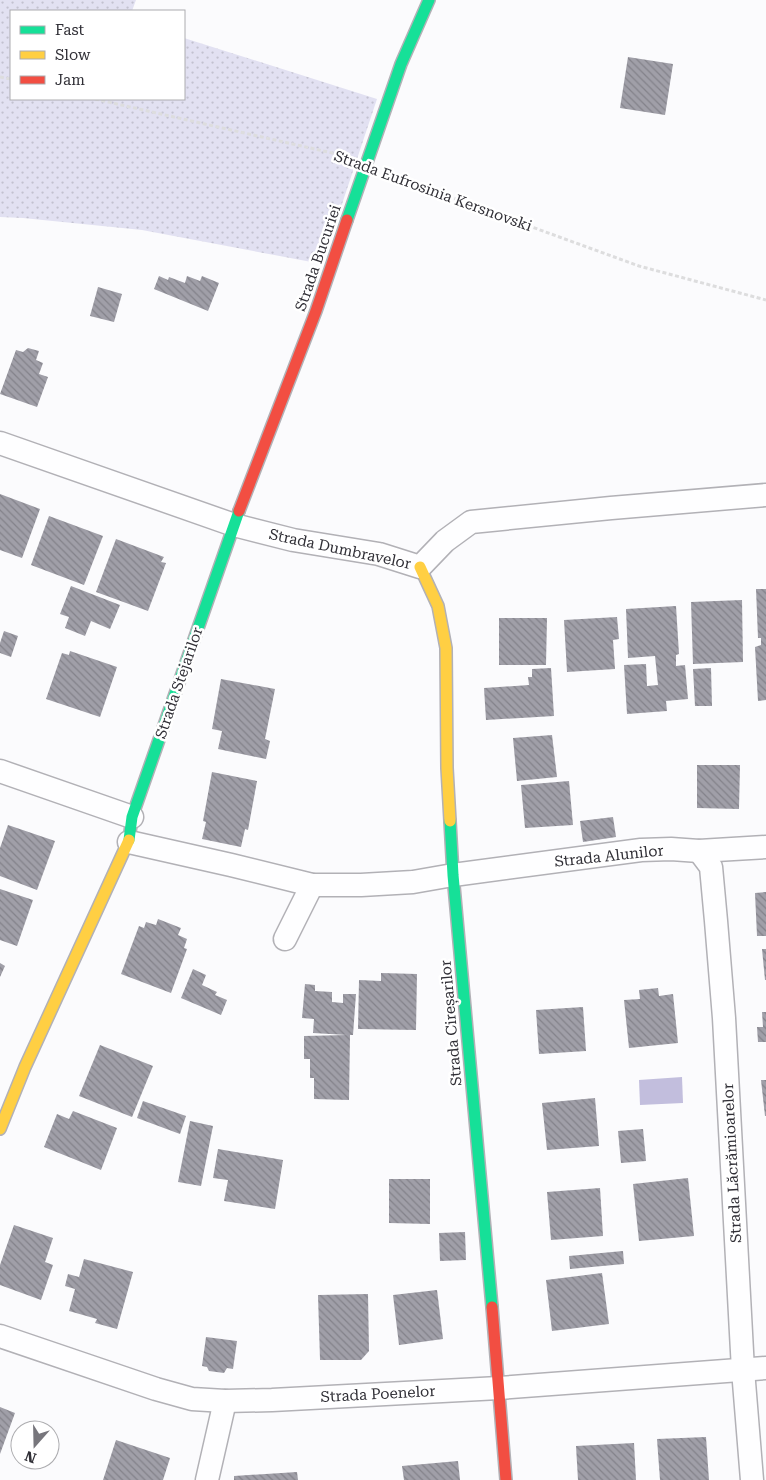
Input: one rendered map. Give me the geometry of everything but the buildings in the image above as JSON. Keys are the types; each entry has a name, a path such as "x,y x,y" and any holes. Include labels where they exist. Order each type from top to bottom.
{"street":[{"name":"Strada Bucuriei","path":"234,525 316,310 401,64 429,0"},
{"name":"Strada Dumbravelor","path":"0,443 234,525 293,540 379,554 420,567 445,541 471,522 611,508 766,496"},
{"name":"Strada Stejarilor","path":"0,1129 25,1067 130,842 132,818 234,525"},
{"name":"Strada Cireșarilor","path":"420,567 438,606 446,648 447,768 453,875 506,1480"},
{"path":"0,771 132,818"},
{"path":"130,842 312,885 413,882 453,875"},
{"name":"Strada Alunilor","path":"453,875 641,850 671,849 700,851 766,847"},
{"name":"Strada Lăcrămioarelor","path":"700,851 711,867 716,912 743,1370 752,1480"},
{"path":"285,939 312,885"},
{"name":"Strada Poenelor","path":"0,1336 156,1389 192,1399 225,1401 499,1388 766,1368"},
{"path":"207,1480 225,1401"}],"path":[{"name":"Strada Eufrosinia Kersnovski","path":"100,100 354,158 466,203 639,266 766,300"}],"shaded area":[{"path":"0,0 136,0 132,10 10,10 10,100 185,100 185,38 377,99 322,264 142,230 0,217"},
{"path":"682,1077 683,1103 640,1105 639,1080"}],"traffic: fast":[{"path":"347,220 401,64 429,0"},
{"path":"129,840 132,817 239,511"},
{"path":"450,821 453,875 492,1307"}],"traffic: slow":[{"path":"420,567 438,606 446,648 447,768 450,821"},
{"path":"0,1129 25,1067 129,840"}],"traffic: jam":[{"path":"239,511 316,311 347,220"},
{"path":"492,1307 506,1480"}]}
